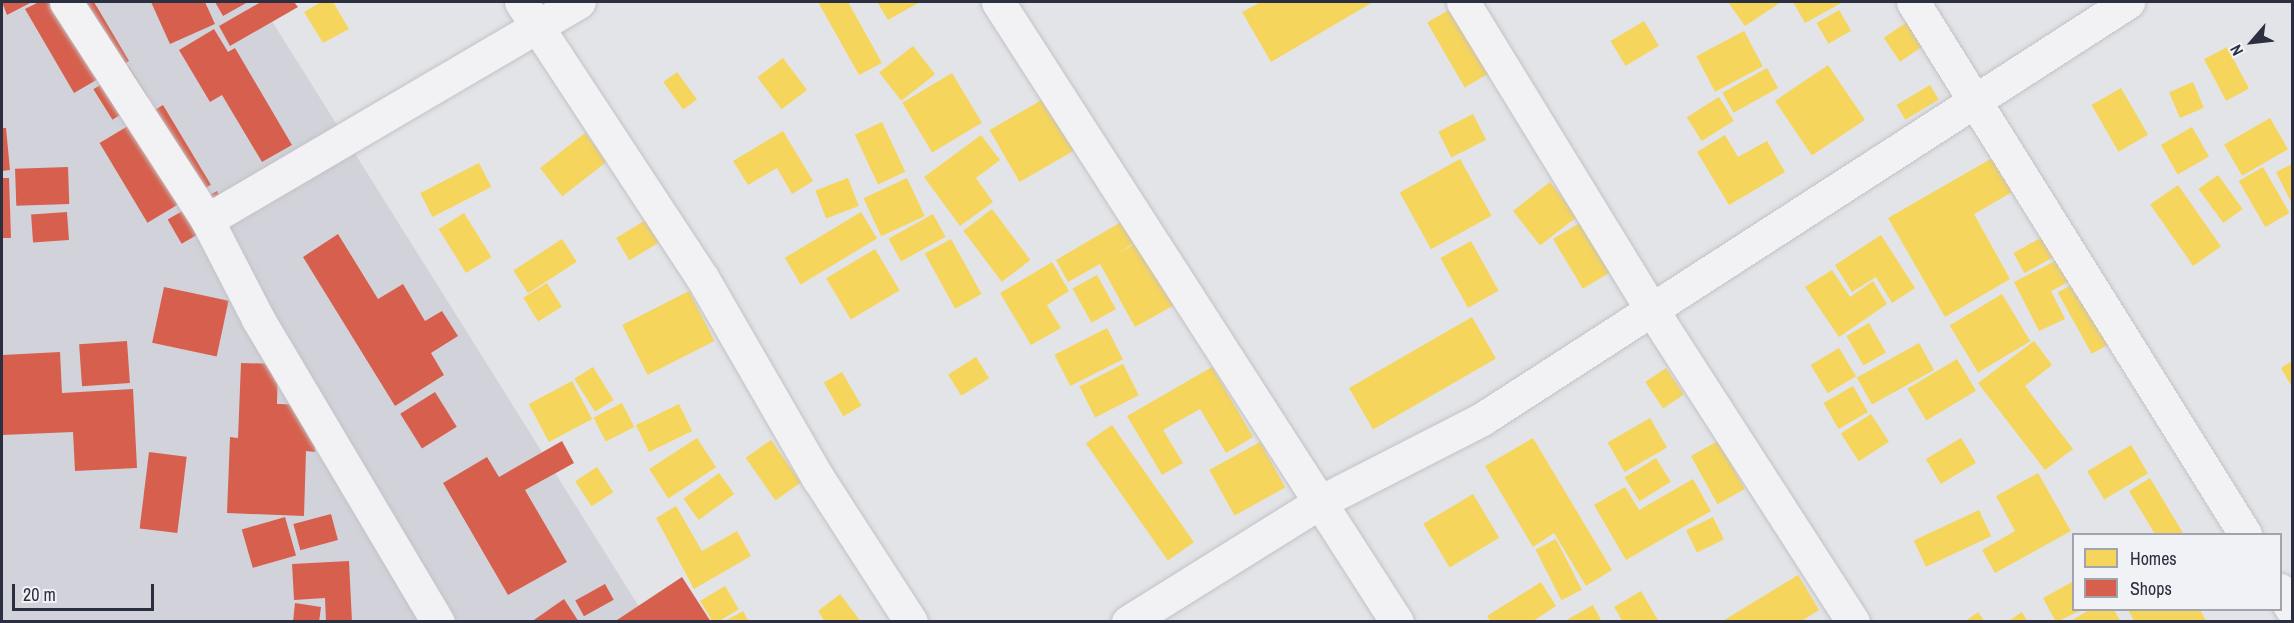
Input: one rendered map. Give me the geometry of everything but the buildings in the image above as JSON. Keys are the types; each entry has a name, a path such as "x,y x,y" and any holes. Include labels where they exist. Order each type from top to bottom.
{"street":[{"path":"66,2 207,220 258,319 438,621"},
{"path":"207,220 530,15 579,2"},
{"path":"998,2 1134,218 1322,501 1397,621"},
{"path":"1463,2 1652,310 1853,621"},
{"path":"1913,2 2244,533"},
{"path":"1128,621 1322,501 1482,419 1976,104 2128,2"},
{"path":"530,15 703,279 818,478 911,621"},
{"path":"2282,593 2292,609"}],"shaded area":[{"path":"2,2 260,2 648,621 2,621"}]}
